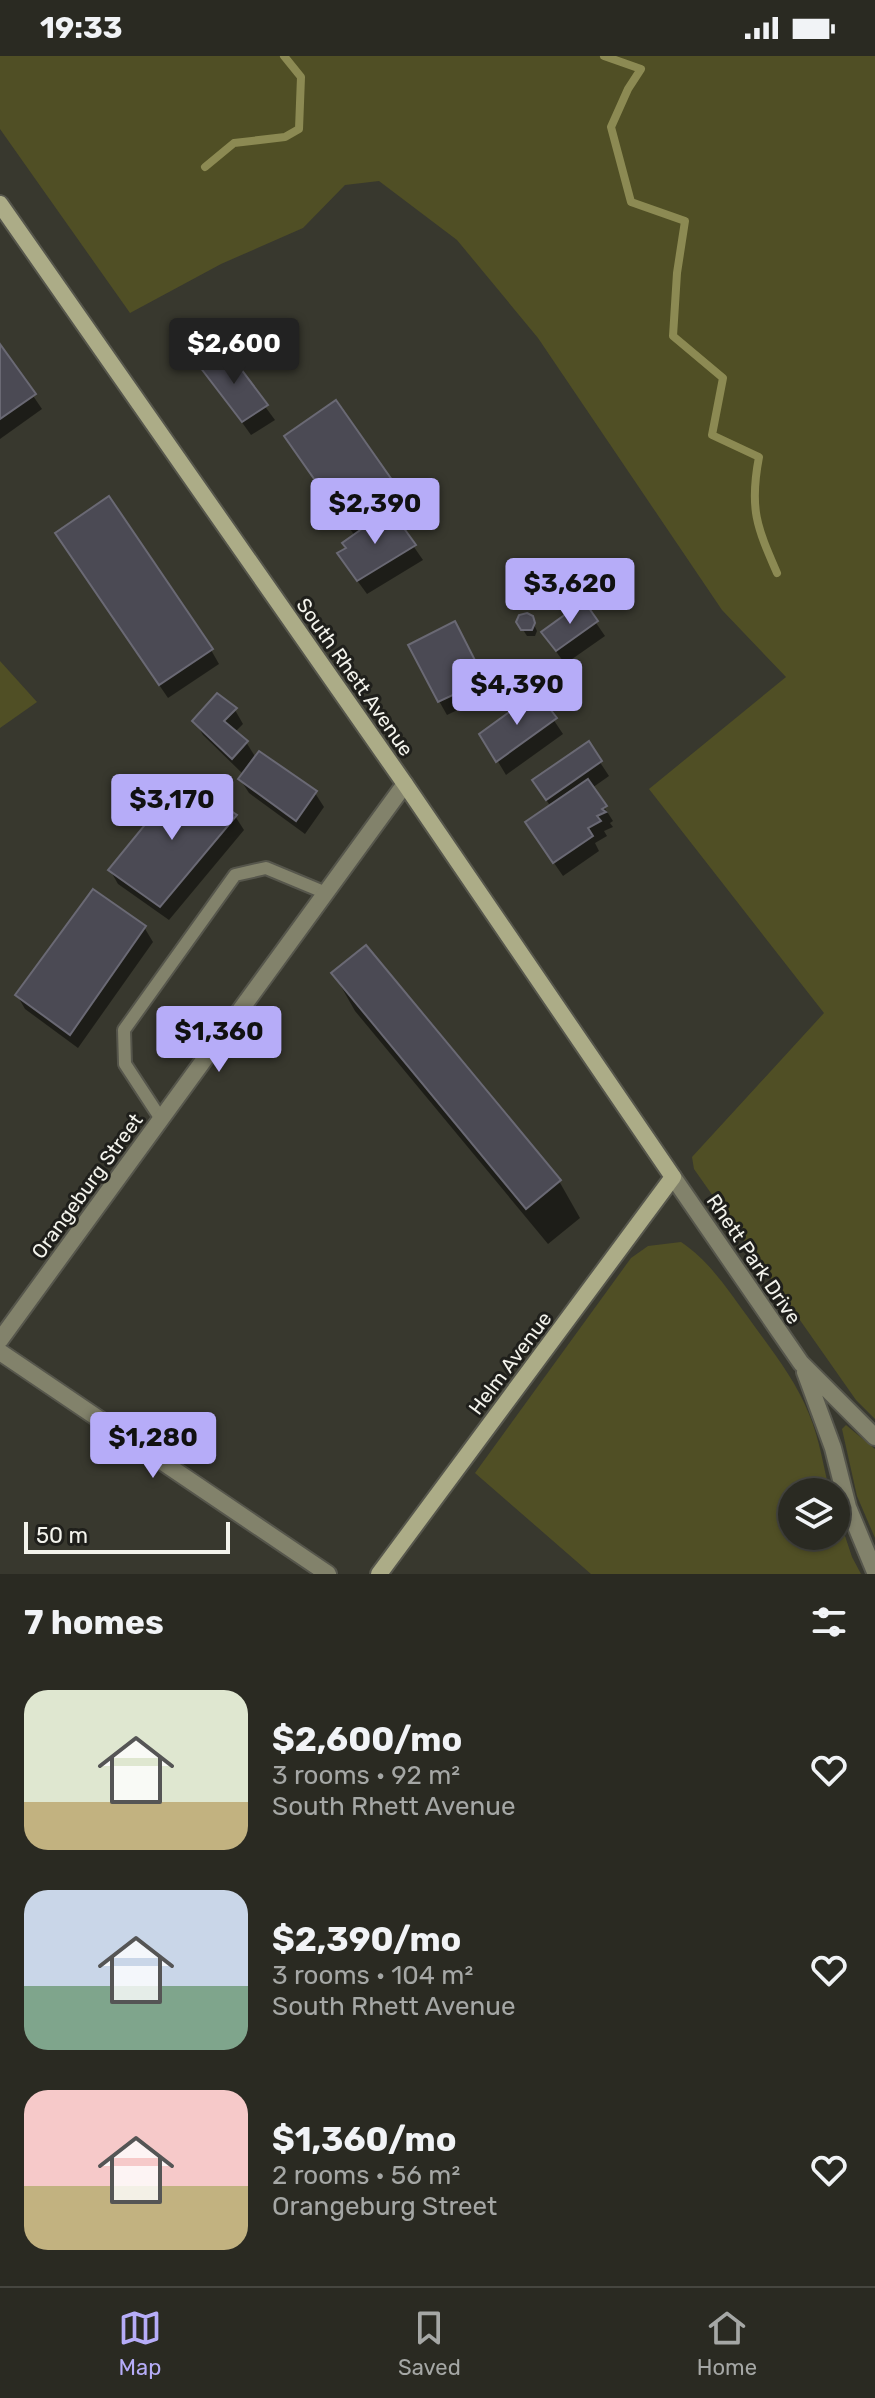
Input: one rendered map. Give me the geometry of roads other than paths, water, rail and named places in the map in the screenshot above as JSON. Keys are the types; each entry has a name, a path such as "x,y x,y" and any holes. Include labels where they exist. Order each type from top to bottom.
{"street":[{"name":"South Rhett Avenue","path":"0,204 405,784 673,1177"},
{"name":"Orangeburg Street","path":"0,1340 405,784"},
{"name":"Rhett Park Drive","path":"673,1177 801,1363 875,1437"},
{"name":"Helm Avenue","path":"379,1574 673,1177"},
{"path":"0,1352 328,1574"},
{"name":"Rhett Park Drive","path":"801,1363 829,1435 848,1507 875,1572"}],"lane":[{"path":"161,1119 125,1064 124,1030 235,875 266,868 326,893"}],"waterway":[{"path":"205,167 234,143 285,137 299,129 301,77 284,56"},
{"path":"604,56 641,69 611,127 631,202 685,221 677,273 673,336 723,378 712,435 759,457 755,491 757,517 777,573"}]}
